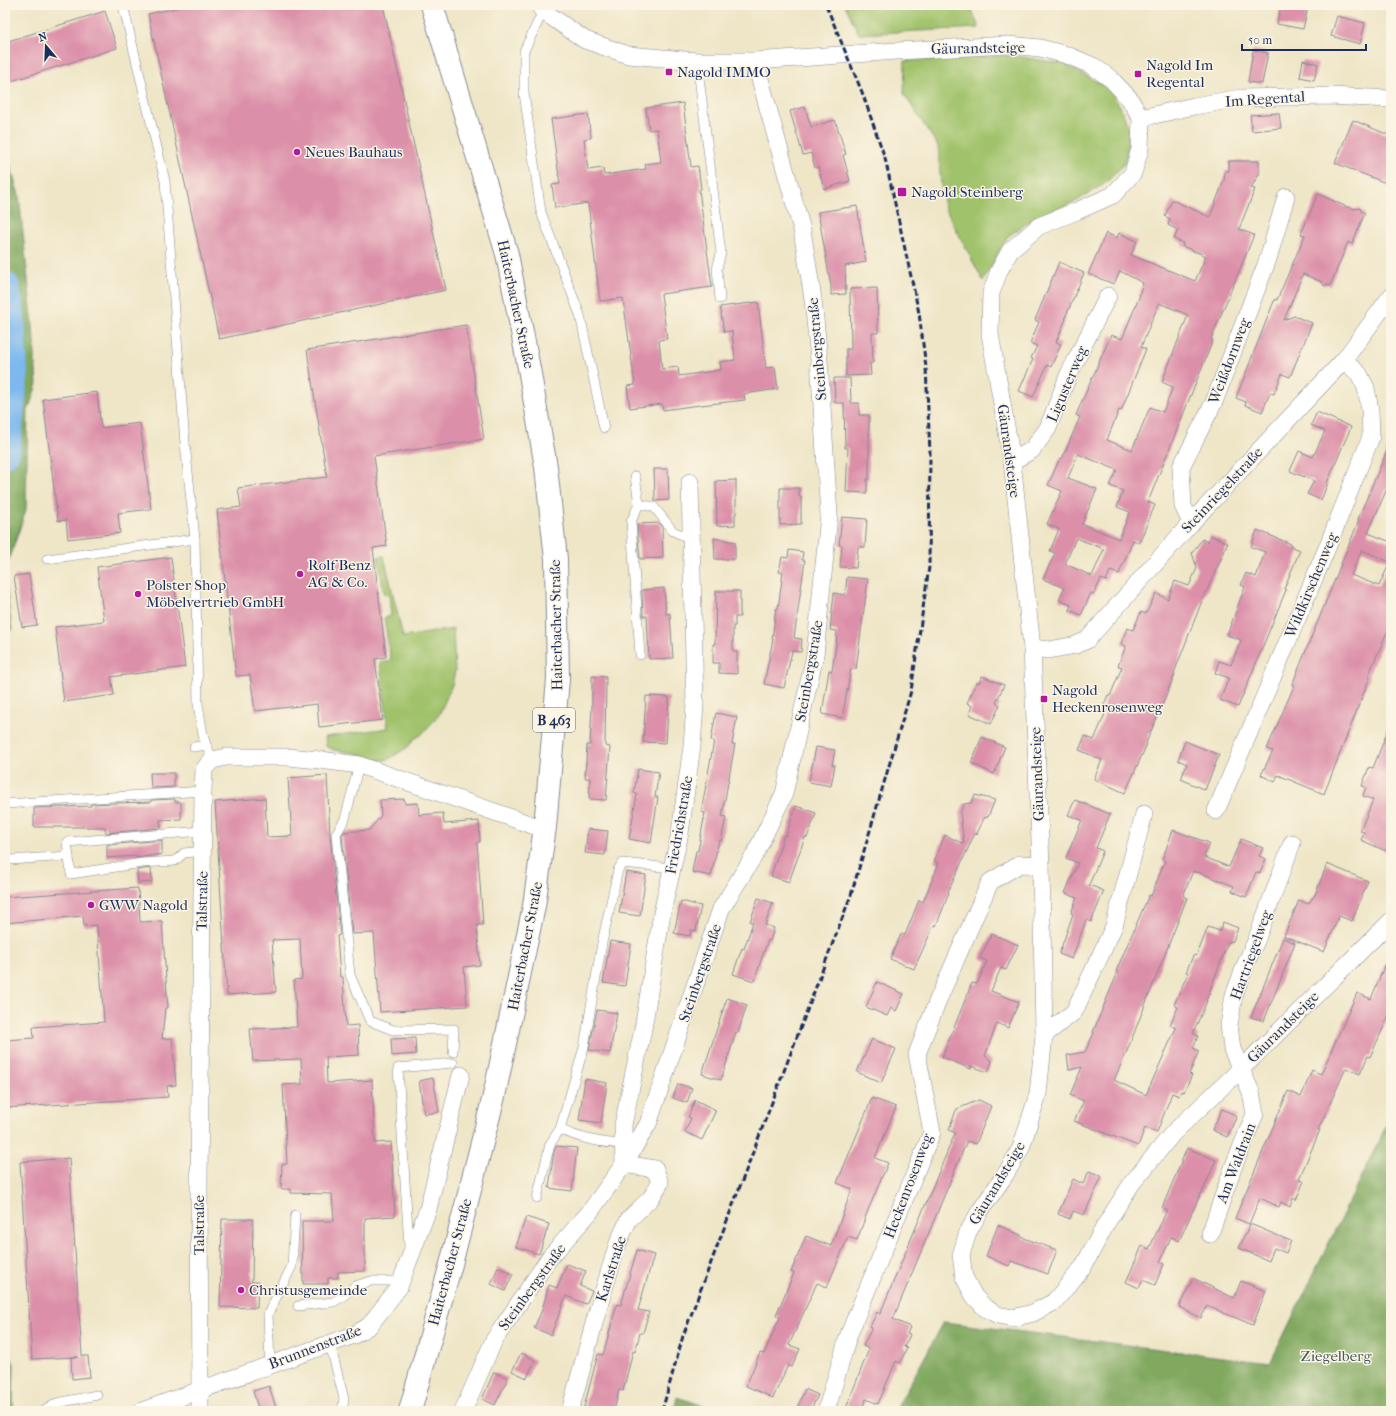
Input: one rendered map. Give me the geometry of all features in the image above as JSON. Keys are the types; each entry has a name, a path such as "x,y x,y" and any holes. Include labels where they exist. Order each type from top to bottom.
{"main road":[{"name":"Haiterbacher Straße","path":"410,1411 451,1264 494,1096 534,906 545,827 558,679 556,560 546,467 529,368 507,254 432,5"}],"street":[{"path":"541,8 585,40 628,54 696,61 755,61"},
{"name":"Gäurandsteige","path":"755,61 897,50 1008,45 1040,48 1067,55 1093,66 1111,79 1129,98 1140,118 1140,149 1132,173 1113,195 1077,212 1039,226 1010,251 999,271 991,293 990,334 1012,461 1032,648 1041,865 1044,1035 1038,1094 1021,1148 968,1232 962,1255 964,1277 974,1296 984,1308 998,1315 1013,1318 1033,1313 1054,1302 1083,1267 1106,1224 1132,1183 1173,1134 1391,921"},
{"name":"Steinbergstraße","path":"463,1411 494,1340 550,1257 589,1213 624,1164 648,1124 722,909 755,854 784,794 815,655 829,515 818,344 813,299 802,230 755,61"},
{"name":"Im Regental","path":"1140,118 1194,106 1241,98 1329,96 1391,99"},
{"name":"Weißdornweg","path":"1191,523 1183,506 1181,467 1214,402 1268,259 1286,197"},
{"name":"Ligusterweg","path":"1012,461 1032,450 1048,428 1068,376 1108,296"},
{"name":"Steinriegelstraße","path":"1032,648 1049,650 1076,645 1087,640 1191,523 1344,360 1391,296"},
{"name":"Wildkirschenweg","path":"1216,811 1327,548 1371,437 1370,410 1366,388 1359,374 1344,360"},
{"name":"Friedrichstraße","path":"624,1164 623,1125 643,1029 662,913 680,833 692,746 695,705 690,482"},
{"path":"209,753 226,757 287,757 359,765 536,826 545,827"},
{"name":"Talstraße","path":"200,1411 203,831 204,770 208,764 209,753"},
{"path":"1044,1035 1074,1012 1114,926 1144,814"},
{"name":"Hartriegelweg","path":"1241,1069 1232,1049 1229,1025 1234,995 1256,941 1292,843"},
{"name":"Heckenrosenweg","path":"827,1408 849,1334 932,1132 917,1054 938,1000 990,882 1020,864 1041,865"},
{"name":"Brunnenstraße","path":"142,1411 200,1389 330,1344 354,1335 370,1326 399,1287 428,1209 457,1069"},
{"name":"Am Waldrain","path":"1210,1234 1234,1165 1255,1114 1251,1092 1241,1069"},
{"name":"Karlstraße","path":"570,1411 618,1243 629,1219 651,1198 660,1183 655,1169 624,1164"}],"lane":[{"path":"123,5 165,181 185,443 195,539 195,705 209,753"},
{"path":"541,8 524,51 524,93 541,212 580,315 604,428"},
{"path":"696,61 721,253 717,269 720,299"},
{"path":"635,476 639,504 632,522 640,655"},
{"path":"639,504 654,507 673,531 692,539"},
{"path":"47,559 195,539"},
{"path":"194,747 209,753"},
{"path":"359,765 345,819 336,834 350,975 370,1021 393,1030 454,1029 453,1052"},
{"path":"5,804 204,791"},
{"path":"203,831 67,842 71,874 142,863 175,861 184,853 203,851"},
{"path":"10,860 69,856"},
{"path":"537,1198 550,1144 560,1129 584,1047 602,943 618,870 622,863 672,868"},
{"path":"409,1261 409,1235 398,1068 457,1069"},
{"path":"560,1129 573,1136 609,1144 624,1144"},
{"path":"270,1365 268,1314 292,1266 295,1215"},
{"path":"298,1306 333,1302 342,1297 355,1286 371,1282 401,1281"},
{"path":"330,1344 344,1399 342,1411"},
{"path":"44,1411 57,1403 97,1395"}],"green space":[{"path":"845,5 970,5 979,28 859,34"},
{"path":"1010,55 1064,64 1107,87 1120,106 1129,129 1128,147 1124,164 1107,182 1077,201 1036,217 1007,237 983,281 945,208 941,185 938,146 904,94 905,61"},
{"path":"5,146 19,195 33,326 37,384 28,411 26,510 5,572"},
{"path":"384,556 403,637 453,629 455,671 452,685 439,715 421,735 414,739 408,747 387,760 378,760 359,754 334,750 326,746 325,737 388,728 380,663 391,660 384,618 391,616 389,595 384,594 378,557"},
{"path":"5,579 12,630 5,631"},
{"name":"Ziegelberg","path":"1391,1116 1391,1411 895,1411 944,1322 1270,1363"},
{"path":"5,1343 14,1364 13,1411 5,1411"},
{"path":"677,1397 720,1411 674,1411"}],"building":[{"name":"Neues Bauhaus","path":"190,5 383,5 446,290 219,339 148,14"},
{"path":"1281,5 1299,5 1308,7 1303,29 1277,24"},
{"path":"105,11 117,48 5,83 5,42"},
{"path":"1337,16 1365,23 1360,44 1331,36"},
{"path":"1253,50 1268,53 1262,84 1248,82"},
{"path":"1303,60 1318,64 1314,80 1300,77"},
{"path":"683,103 691,167 698,166 701,189 699,190 712,287 661,294 667,339 659,340 662,369 678,367 679,376 721,370 720,362 735,360 732,331 724,332 720,307 758,302 766,368 775,367 778,389 744,394 745,400 663,410 662,404 630,408 627,386 635,385 623,298 600,301 588,203 555,208 552,185 560,184 551,119 588,114 591,138 584,139 588,170 603,168 604,175 646,169 645,164 661,162 657,129 649,130 646,108"},
{"path":"805,107 811,127 835,120 846,154 843,155 850,181 824,189 818,167 815,168 811,153 803,155 790,111"},
{"path":"1279,113 1281,128 1252,131 1250,115"},
{"path":"1353,120 1391,136 1391,185 1335,163"},
{"path":"1229,161 1259,161 1259,174 1251,188 1255,189 1239,229 1254,235 1211,339 1213,340 1148,502 1155,505 1139,543 1133,540 1119,574 1110,571 1106,581 1101,579 1094,594 1091,593 1081,615 1069,610 1071,605 1059,600 1064,588 1043,579 1055,553 1050,551 1059,529 1047,524 1062,491 1048,485 1060,458 1062,459 1080,417 1076,415 1111,335 1122,339 1140,295 1143,283 1120,271 1114,284 1088,274 1106,233 1117,238 1119,233 1137,241 1131,255 1195,281 1206,256 1182,246 1183,243 1174,239 1178,230 1168,225 1170,219 1165,216 1172,200 1210,217 1224,180 1225,171 1229,171","holes":["1159,303 1188,315 1162,382 1173,387 1163,412 1150,407 1132,450 1107,440 1119,410 1121,411 1146,349 1141,347","1078,454 1117,470 1110,486 1123,491 1117,507 1130,512 1119,539 1082,524 1097,489 1068,478","1076,538 1104,549 1092,576 1065,564"]},
{"path":"1318,194 1347,207 1355,209 1360,208 1361,211 1365,213 1352,244 1348,242 1330,286 1327,284 1324,286 1322,282 1303,274 1284,320 1294,316 1312,323 1290,377 1282,374 1274,394 1270,393 1262,412 1245,405 1246,402 1236,398 1272,306 1275,299 1277,300 1305,235 1301,234"},
{"path":"857,206 866,262 845,266 846,294 831,295 831,286 818,212"},
{"path":"1059,262 1084,273 1056,342 1061,344 1051,367 1047,365 1033,397 1019,391 1037,346 1030,343 1039,322 1035,320"},
{"path":"877,288 878,333 872,333 873,363 870,363 871,375 846,376 846,349 851,349 850,289"},
{"name":"Rolf Benz AG & Co.","path":"466,325 484,439 374,456 387,546 373,548 386,657 375,659 383,720 319,727 317,704 255,711 250,675 236,676 217,510 241,507 238,488 327,477 307,350"},
{"path":"834,378 850,378 851,403 859,403 859,415 869,415 869,479 867,479 867,493 846,492 848,448 845,448 844,403 835,403"},
{"path":"97,392 101,428 140,423 151,509 118,513 120,533 68,539 66,520 58,521 43,399"},
{"path":"1317,412 1351,427 1321,500 1307,494 1314,481 1290,471 1299,451 1313,457 1325,431 1311,425"},
{"path":"1391,441 1391,479 1368,533 1391,542 1391,623 1368,676 1370,677 1324,794 1278,775 1275,782 1261,775 1273,751 1267,749 1294,686 1292,685 1359,520 1358,519","holes":["1362,550 1390,562 1379,586 1351,575"]},
{"path":"654,469 668,469 669,500 655,501"},
{"path":"736,480 735,525 717,526 716,481"},
{"path":"780,488 799,488 799,496 801,496 801,524 780,525"},
{"path":"842,517 867,519 865,547 858,547 856,568 840,567 842,545 839,545"},
{"path":"659,523 662,526 663,558 640,559 637,524"},
{"path":"1257,530 1291,544 1290,546 1300,550 1284,589 1286,590 1238,707 1220,700 1229,678 1215,673 1219,661 1231,665 1241,640 1227,635 1245,587 1241,585 1246,573 1256,577 1265,552 1251,547"},
{"path":"1210,535 1228,543 1200,606 1174,673 1175,674 1146,743 1147,744 1125,793 1094,779 1102,760 1079,750 1085,736 1094,740 1105,714 1101,713 1122,667 1118,666 1126,646 1121,644 1127,628 1133,630 1141,612 1146,614 1156,593 1168,599 1175,581 1189,586 1197,568 1192,553 1202,539 1208,542"},
{"path":"714,538 735,542 735,559 715,559"},
{"path":"789,550 803,552 802,560 805,560 794,638 802,639 801,652 792,651 784,688 764,684 773,639 776,609 778,609 783,572 779,572 782,557 788,558"},
{"name":"Polster Shop Möbelvertrieb GmbH","path":"171,557 185,667 111,677 114,695 64,702 55,627 104,621 97,567"},
{"path":"29,574 37,625 22,627 14,576"},
{"path":"847,577 868,579 856,669 851,669 842,718 822,714 829,670 832,671 836,645 837,631 830,630 834,593 845,595"},
{"path":"664,588 666,614 670,614 673,658 649,659 647,616 643,616 642,590"},
{"path":"716,591 740,591 740,617 735,617 735,626 733,626 733,651 737,652 737,674 719,673 719,663 713,663 713,644 715,644"},
{"path":"592,676 606,677 605,746 610,747 606,800 589,799 590,778 585,778 587,745 590,745"},
{"path":"982,676 1004,685 996,703 1000,705 991,724 969,714 972,706 967,703 977,682 979,683"},
{"path":"646,696 669,697 666,743 643,742"},
{"path":"716,713 737,717 732,744 735,744 722,816 726,817 711,876 692,872 696,851 698,851 705,813 701,812 714,741 711,740"},
{"path":"1390,725 1391,838 1386,851 1361,840 1364,832 1360,831 1373,800 1363,796 1366,787 1362,786 1369,767 1373,768"},
{"path":"982,737 1005,747 994,774 971,763"},
{"path":"1185,741 1219,755 1205,790 1181,779 1187,764 1178,760"},
{"path":"816,747 835,750 832,765 835,765 831,786 809,782"},
{"path":"638,769 659,772 655,797 658,797 651,843 629,839 637,794 634,793"},
{"path":"150,773 174,773 174,787 151,788"},
{"path":"327,775 330,835 340,935 337,936 340,977 343,977 346,1026 358,1025 359,1055 326,1057 327,1083 372,1080 375,1143 391,1142 395,1216 365,1218 365,1271 338,1272 338,1278 328,1278 328,1284 303,1284 302,1221 334,1221 332,1194 291,1193 291,1189 281,1189 282,1164 287,1164 283,1085 302,1084 301,1059 253,1061 250,1029 297,1027 294,980 302,979 300,939 272,940 276,992 227,995 215,802 265,798 267,837 292,836 288,778"},
{"path":"975,795 995,800 988,817 984,818 977,834 975,833 948,892 949,893 936,926 934,925 914,969 890,959 901,934 905,935 919,900 923,902 939,863 934,861 945,835 964,844 960,813 964,804 971,803"},
{"path":"175,799 175,802 181,802 181,819 160,820 161,828 106,833 105,827 34,827 34,808 91,806 91,804 151,802 151,800"},
{"path":"404,799 405,804 418,803 419,815 443,813 444,824 479,821 480,842 477,842 483,925 477,925 480,965 464,967 467,1006 380,1012 374,933 352,934 342,835 344,832 369,830 381,816 380,800"},
{"path":"1075,800 1110,814 1096,848 1103,851 1089,885 1104,891 1091,922 1086,920 1072,959 1059,954 1077,898 1065,893 1078,863 1066,858 1082,820 1068,815"},
{"path":"796,806 816,813 807,838 805,837 789,882 771,876 784,835 786,836"},
{"path":"588,829 608,831 605,855 585,853"},
{"path":"1173,830 1209,843 1204,857 1229,867 1241,839 1263,848 1259,856 1266,859 1260,873 1256,872 1246,897 1232,891 1234,886 1193,871 1183,896 1187,898 1127,1051 1114,1080 1146,1095 1176,1028 1170,1025 1178,1007 1174,1005 1188,973 1186,972 1193,956 1197,955 1208,927 1220,931 1223,922 1238,928 1233,941 1228,942 1207,1001 1193,1033 1198,1036 1193,1048 1199,1051 1189,1074 1192,1075 1184,1092 1181,1091 1179,1096 1172,1093 1157,1132 1145,1128 1138,1146 1074,1121 1084,1101 1070,1095 1082,1067 1069,1070 1067,1055 1085,1052 1094,1033 1093,1032 1118,972 1116,971 1149,895 1151,896 1165,861 1162,860"},
{"path":"162,840 162,854 136,858 136,856 107,858 107,845"},
{"path":"1327,864 1368,881 1352,921 1339,916 1324,952 1284,936 1299,900 1308,904 1315,895"},
{"path":"151,868 152,882 138,883 137,870"},
{"path":"626,872 646,875 640,916 619,913"},
{"path":"138,888 140,922 162,921 168,1008 165,1008 162,1039 172,1038 176,1085 167,1086 168,1097 5,1108 5,1040 34,1038 33,1027 104,1022 97,925 84,926 83,916 5,923 5,897"},
{"path":"758,898 773,903 765,925 774,928 770,941 768,940 754,981 733,974 742,948 744,949 753,922 750,922"},
{"path":"681,901 701,906 696,931 691,930 690,936 674,933"},
{"path":"992,934 1018,945 1006,970 1001,968 991,991 1019,1002 1008,1028 997,1023 985,1056 992,1061 988,1072 971,1066 971,1069 942,1057 972,983 977,984 987,961 980,958"},
{"path":"1283,938 1295,943 1264,1021 1251,1017"},
{"path":"610,941 631,944 625,986 603,983"},
{"path":"1390,952 1391,1011 1370,1057 1368,1056 1360,1074 1346,1068 1318,1130 1320,1130 1299,1179 1304,1181 1296,1200 1293,1198 1290,1207 1281,1202 1279,1207 1260,1198 1249,1224 1235,1218 1288,1091 1301,1097 1312,1070 1321,1074 1357,993 1371,999"},
{"path":"877,982 904,994 896,1011 891,1008 887,1016 866,1007"},
{"path":"727,998 747,1005 738,1033 736,1032 721,1080 702,1074"},
{"path":"597,1010 617,1013 610,1053 589,1050"},
{"path":"415,1038 416,1054 392,1056 391,1039"},
{"path":"872,1039 896,1049 881,1083 857,1072"},
{"path":"433,1078 439,1112 424,1114 419,1081"},
{"path":"585,1079 607,1083 601,1123 579,1120"},
{"path":"678,1084 692,1088 687,1103 673,1098"},
{"path":"872,1098 896,1107 875,1158 888,1163 857,1240 848,1237 827,1287 817,1283 789,1345 800,1349 792,1367 788,1365 773,1398 746,1386 760,1353 764,1354 780,1317 776,1315 794,1273 791,1272 806,1236 831,1246 852,1189 837,1183"},
{"path":"695,1100 716,1110 702,1140 685,1132 691,1118 688,1117"},
{"path":"979,1100 991,1106 976,1144 967,1141 893,1319 910,1327 907,1334 910,1335 904,1347 907,1348 900,1363 896,1361 878,1404 866,1399 861,1411 853,1411 846,1408 869,1349 863,1346 872,1328 870,1327 877,1312 880,1314 955,1133 949,1130 955,1113 957,1109"},
{"path":"1222,1109 1237,1116 1227,1137 1212,1130"},
{"path":"556,1146 577,1148 572,1191 549,1188"},
{"path":"1187,1148 1216,1160 1179,1241 1171,1237 1160,1262 1164,1264 1155,1285 1143,1280 1139,1288 1126,1282 1142,1246 1149,1249 1167,1210 1162,1208"},
{"path":"69,1158 82,1356 88,1356 90,1377 72,1379 71,1357 32,1359 20,1162"},
{"path":"1089,1171 1102,1176 1084,1215 1073,1211 1070,1219 1058,1214 1073,1179 1083,1184"},
{"path":"526,1217 549,1224 539,1254 516,1247"},
{"path":"222,1219 253,1219 252,1282 258,1282 257,1308 220,1307"},
{"path":"1250,1224 1291,1241 1286,1253 1274,1248 1269,1261 1239,1248"},
{"path":"998,1225 1021,1235 1021,1237 1057,1250 1048,1274 1011,1261 1009,1266 986,1256"},
{"path":"637,1250 654,1255 638,1310 649,1312 643,1333 640,1333 635,1352 633,1351 623,1391 619,1390 614,1411 597,1407 596,1411 583,1411 598,1354 603,1355 617,1304 621,1305"},
{"path":"567,1264 586,1271 580,1286 592,1291 586,1304 566,1296 551,1335 534,1328 542,1310 549,1285 557,1288"},
{"path":"498,1267 513,1274 505,1291 491,1284"},
{"path":"1193,1278 1234,1298 1241,1281 1266,1291 1253,1325 1207,1306 1201,1318 1179,1307"},
{"path":"521,1353 535,1360 527,1378 512,1371"},
{"path":"494,1372 508,1378 495,1405 482,1399"},
{"path":"269,1386 277,1411 259,1411 253,1391"},
{"path":"805,1389 818,1395 810,1411 796,1411"}],"waterway":[{"path":"5,287 10,316 13,377 5,452"}],"railway":[{"path":"662,1411 683,1336 851,895 911,691 929,567 930,453 926,367 919,313 885,158 862,92 826,5"}],"place":[{"name":"Nagold IMMO","path":"669,72"},
{"name":"Nagold Im Regental","path":"1138,74"},
{"name":"Neues Bauhaus","path":"297,152"},
{"name":"Nagold Steinberg","path":"902,192"},
{"name":"Rolf Benz AG & Co.","path":"300,574"},
{"name":"Polster Shop Möbelvertrieb GmbH","path":"138,594"},
{"name":"Nagold Heckenrosenweg","path":"1044,699"},
{"name":"GWW Nagold","path":"91,905"},
{"name":"Christusgemeinde","path":"241,1290"}]}
